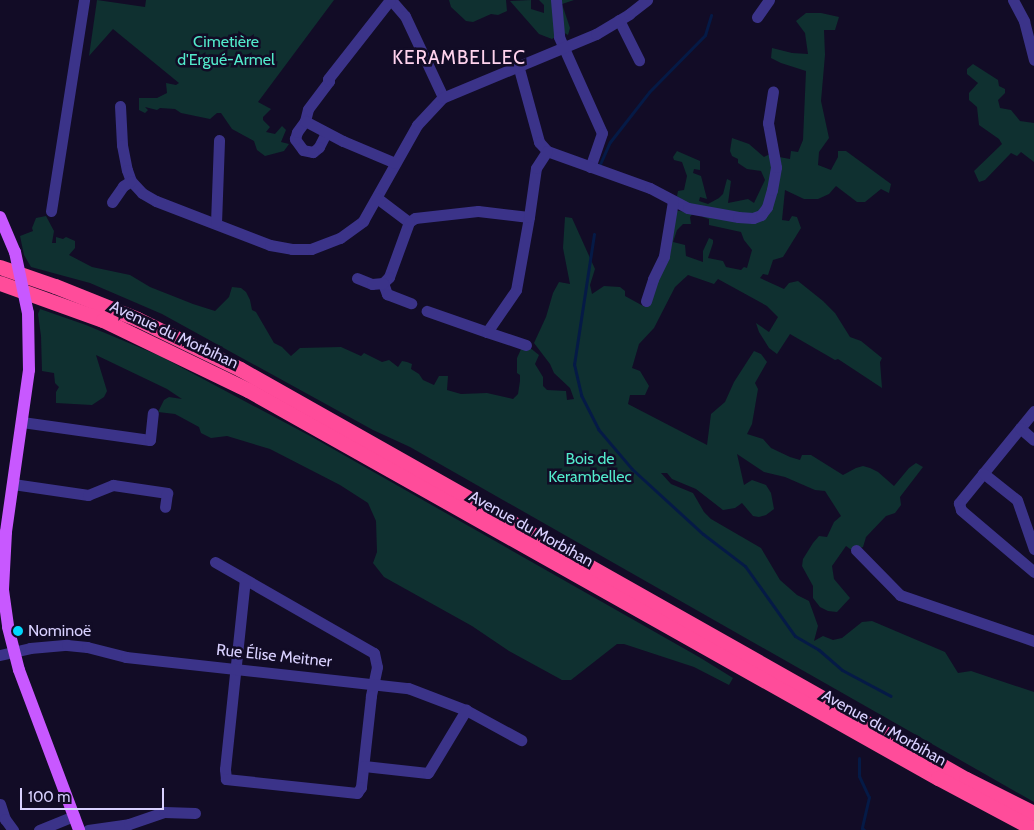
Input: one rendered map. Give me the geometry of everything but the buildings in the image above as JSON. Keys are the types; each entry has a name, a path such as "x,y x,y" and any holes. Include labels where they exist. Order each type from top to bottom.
{"highway":[{"name":"Avenue du Morbihan","path":"0,268 55,286 137,319 232,364 966,779 1034,813"},
{"name":"Avenue du Morbihan","path":"0,283 97,318 248,390 921,769 1034,829"}],"main road":[{"path":"0,217 15,252 28,313 30,353 6,532 1,590 14,652 72,821 79,830"}],"street":[{"path":"51,211 84,0"},
{"path":"326,133 316,150 308,152 302,150 295,139 297,132 305,121 308,109 329,81 328,79 391,0 405,16 444,97"},
{"path":"556,0 558,31 602,133 590,167"},
{"path":"120,106 123,151 131,181 148,197 277,247 299,250 311,249 334,241 354,229 367,216 420,120 444,97 596,34 647,0"},
{"path":"757,17 769,0"},
{"path":"1013,0 1024,21 1034,60"},
{"path":"619,20 638,60"},
{"path":"518,66 539,142 547,151 650,188 691,209 738,217 753,218 763,213 769,201 776,172 768,127 773,91"},
{"path":"305,121 326,133 395,163"},
{"path":"216,223 219,140"},
{"path":"487,332 516,290 536,168 547,151"},
{"path":"112,202 124,186 131,181"},
{"path":"377,198 409,222"},
{"path":"646,301 653,279 664,256 673,201"},
{"path":"357,278 372,284 383,283 389,277 409,222 415,218 478,211 529,217"},
{"path":"383,283 387,294 411,303"},
{"path":"426,311 526,345"},
{"path":"1034,411 960,500 959,508 1034,572"},
{"path":"22,422 150,440 153,413"},
{"path":"1020,428 1034,440"},
{"path":"983,473 1017,500 1034,548"},
{"path":"13,484 88,495 113,485 167,493 165,507"},
{"path":"856,550 900,595 1034,640"},
{"path":"215,562 374,653 377,660 361,787 357,793 226,779 225,769 245,580"},
{"name":"Rue Élise Meitner","path":"0,655 30,648 67,645 113,655 408,688 466,710 521,740"},
{"path":"364,766 428,773 466,710"},
{"path":"0,804 5,819 13,830"},
{"path":"88,830 129,824 160,813 194,814"},
{"path":"39,830 72,821"}],"green space":[{"name":"Cimetière d'Ergué-Armel","path":"97,0 145,7 146,0 334,0 258,102 271,109 263,117 263,120 270,127 266,132 275,134 282,126 286,130 281,142 289,144 284,151 265,156 257,150 254,141 232,129 221,113 217,113 210,119 181,113 175,109 160,108 157,110 145,107 148,110 145,113 139,110 139,98 157,98 167,93 166,83 176,85 179,83 113,29 89,56"},
{"path":"449,0 506,0 507,11 498,15 491,14 473,22 466,21 451,7"},
{"path":"531,0 531,9 544,13 544,5 539,0 574,0 562,4 570,28 568,35 563,32 552,39 539,34 510,1"},
{"name":"Bois de Kerambellec","path":"806,13 821,13 839,17 835,30 824,30 825,55 821,101 829,138 819,152 818,165 831,170 838,157 838,151 846,151 891,184 889,193 881,189 865,202 857,202 836,186 829,194 818,199 804,199 785,190 782,220 789,221 792,216 797,217 801,228 783,257 773,260 768,275 763,274 760,278 784,289 789,283 798,281 823,301 835,313 850,337 861,341 882,358 880,362 882,388 838,359 835,360 790,334 777,354 769,348 756,323 769,332 778,317 767,306 718,279 714,284 688,275 675,287 654,328 639,344 632,368 640,371 649,386 645,395 630,395 628,404 707,445 711,414 725,402 734,382 754,351 761,354 767,362 755,383 758,389 752,424 747,434 763,439 771,448 790,457 800,460 802,455 811,455 843,475 863,466 870,468 878,472 894,486 909,468 916,463 923,467 900,497 901,505 895,513 886,516 866,537 863,547 853,551 846,546 832,566 834,579 850,598 837,612 828,611 820,607 813,598 813,586 802,566 803,559 813,543 819,536 827,537 834,522 841,516 825,491 815,490 785,477 764,472 737,454 744,485 752,480 766,485 771,493 774,509 766,515 759,517 753,516 742,503 735,508 723,510 696,489 672,479 667,473 661,473 671,484 693,493 704,512 711,519 761,548 780,580 797,595 809,601 818,626 814,641 823,636 833,640 842,638 862,622 872,621 945,652 958,673 971,671 1034,692 1034,802 410,447 373,430 162,314 90,283 31,267 24,255 20,236 33,231 32,228 36,218 46,216 54,231 52,243 56,243 56,237 63,239 66,237 75,241 75,248 69,255 92,267 130,275 150,287 215,311 229,297 232,287 241,288 246,292 252,310 256,312 274,343 282,347 291,356 300,348 341,347 361,356 364,353 382,362 389,360 398,367 402,361 412,364 411,369 419,374 423,380 434,385 439,376 448,376 447,390 461,394 487,393 513,399 518,394 520,381 520,375 517,373 517,358 522,347 529,347 539,355 535,364 543,377 543,386 547,390 566,391 567,400 574,399 570,388 554,373 550,364 534,343 559,282 570,284 563,248 565,217 572,218 595,269 590,285 592,294 604,286 620,287 625,291 625,296 645,307 652,293 673,210 693,213 690,217 691,224 683,224 677,230 673,242 685,245 686,256 703,262 703,251 709,238 713,240 713,243 708,258 723,261 726,267 741,270 744,267 747,268 752,250 744,240 741,232 709,225 709,219 703,217 699,207 687,205 677,196 678,191 684,190 687,176 682,162 674,160 673,157 677,151 700,161 700,170 694,169 693,173 701,176 707,199 700,197 699,201 708,204 719,198 723,194 727,179 731,181 728,203 748,199 754,203 765,180 761,171 747,169 738,163 738,159 732,156 730,151 732,138 749,144 764,157 768,155 790,159 791,151 798,152 803,140 806,71 771,58 772,48 792,53 808,54 805,33 796,21"},
{"path":"973,64 998,80 999,86 1005,89 1005,93 998,100 1000,108 1011,110 1020,121 1034,123 1034,162 1021,152 1017,156 1011,153 985,180 979,182 974,171 1002,144 999,139 979,125 977,107 969,100 969,93 978,83 967,74 967,69"},
{"path":"40,309 86,325 160,356 312,437 733,678 729,685 694,667 624,644 617,644 571,680 562,680 509,651 472,626 384,577 373,563 377,552 376,521 368,503 340,485 270,449 227,436 211,438 201,433 199,427 175,414 158,412 164,400 169,397 182,399 167,389 96,355 107,391 104,397 92,405 56,403 56,392 59,387 55,383 54,373 42,371 38,314"}],"waterway":[{"path":"600,164 610,142 649,92 705,35 711,15"},
{"path":"594,234 574,364 581,395 598,429 632,469 703,534 745,566 795,636 819,650 842,670 891,696"},
{"path":"859,758 859,776 869,797 862,828 864,830"}],"place":[{"name":"Nominoë","path":"18,631"}],"district":[{"name":"KERAMBELLEC","path":"459,58"}]}
